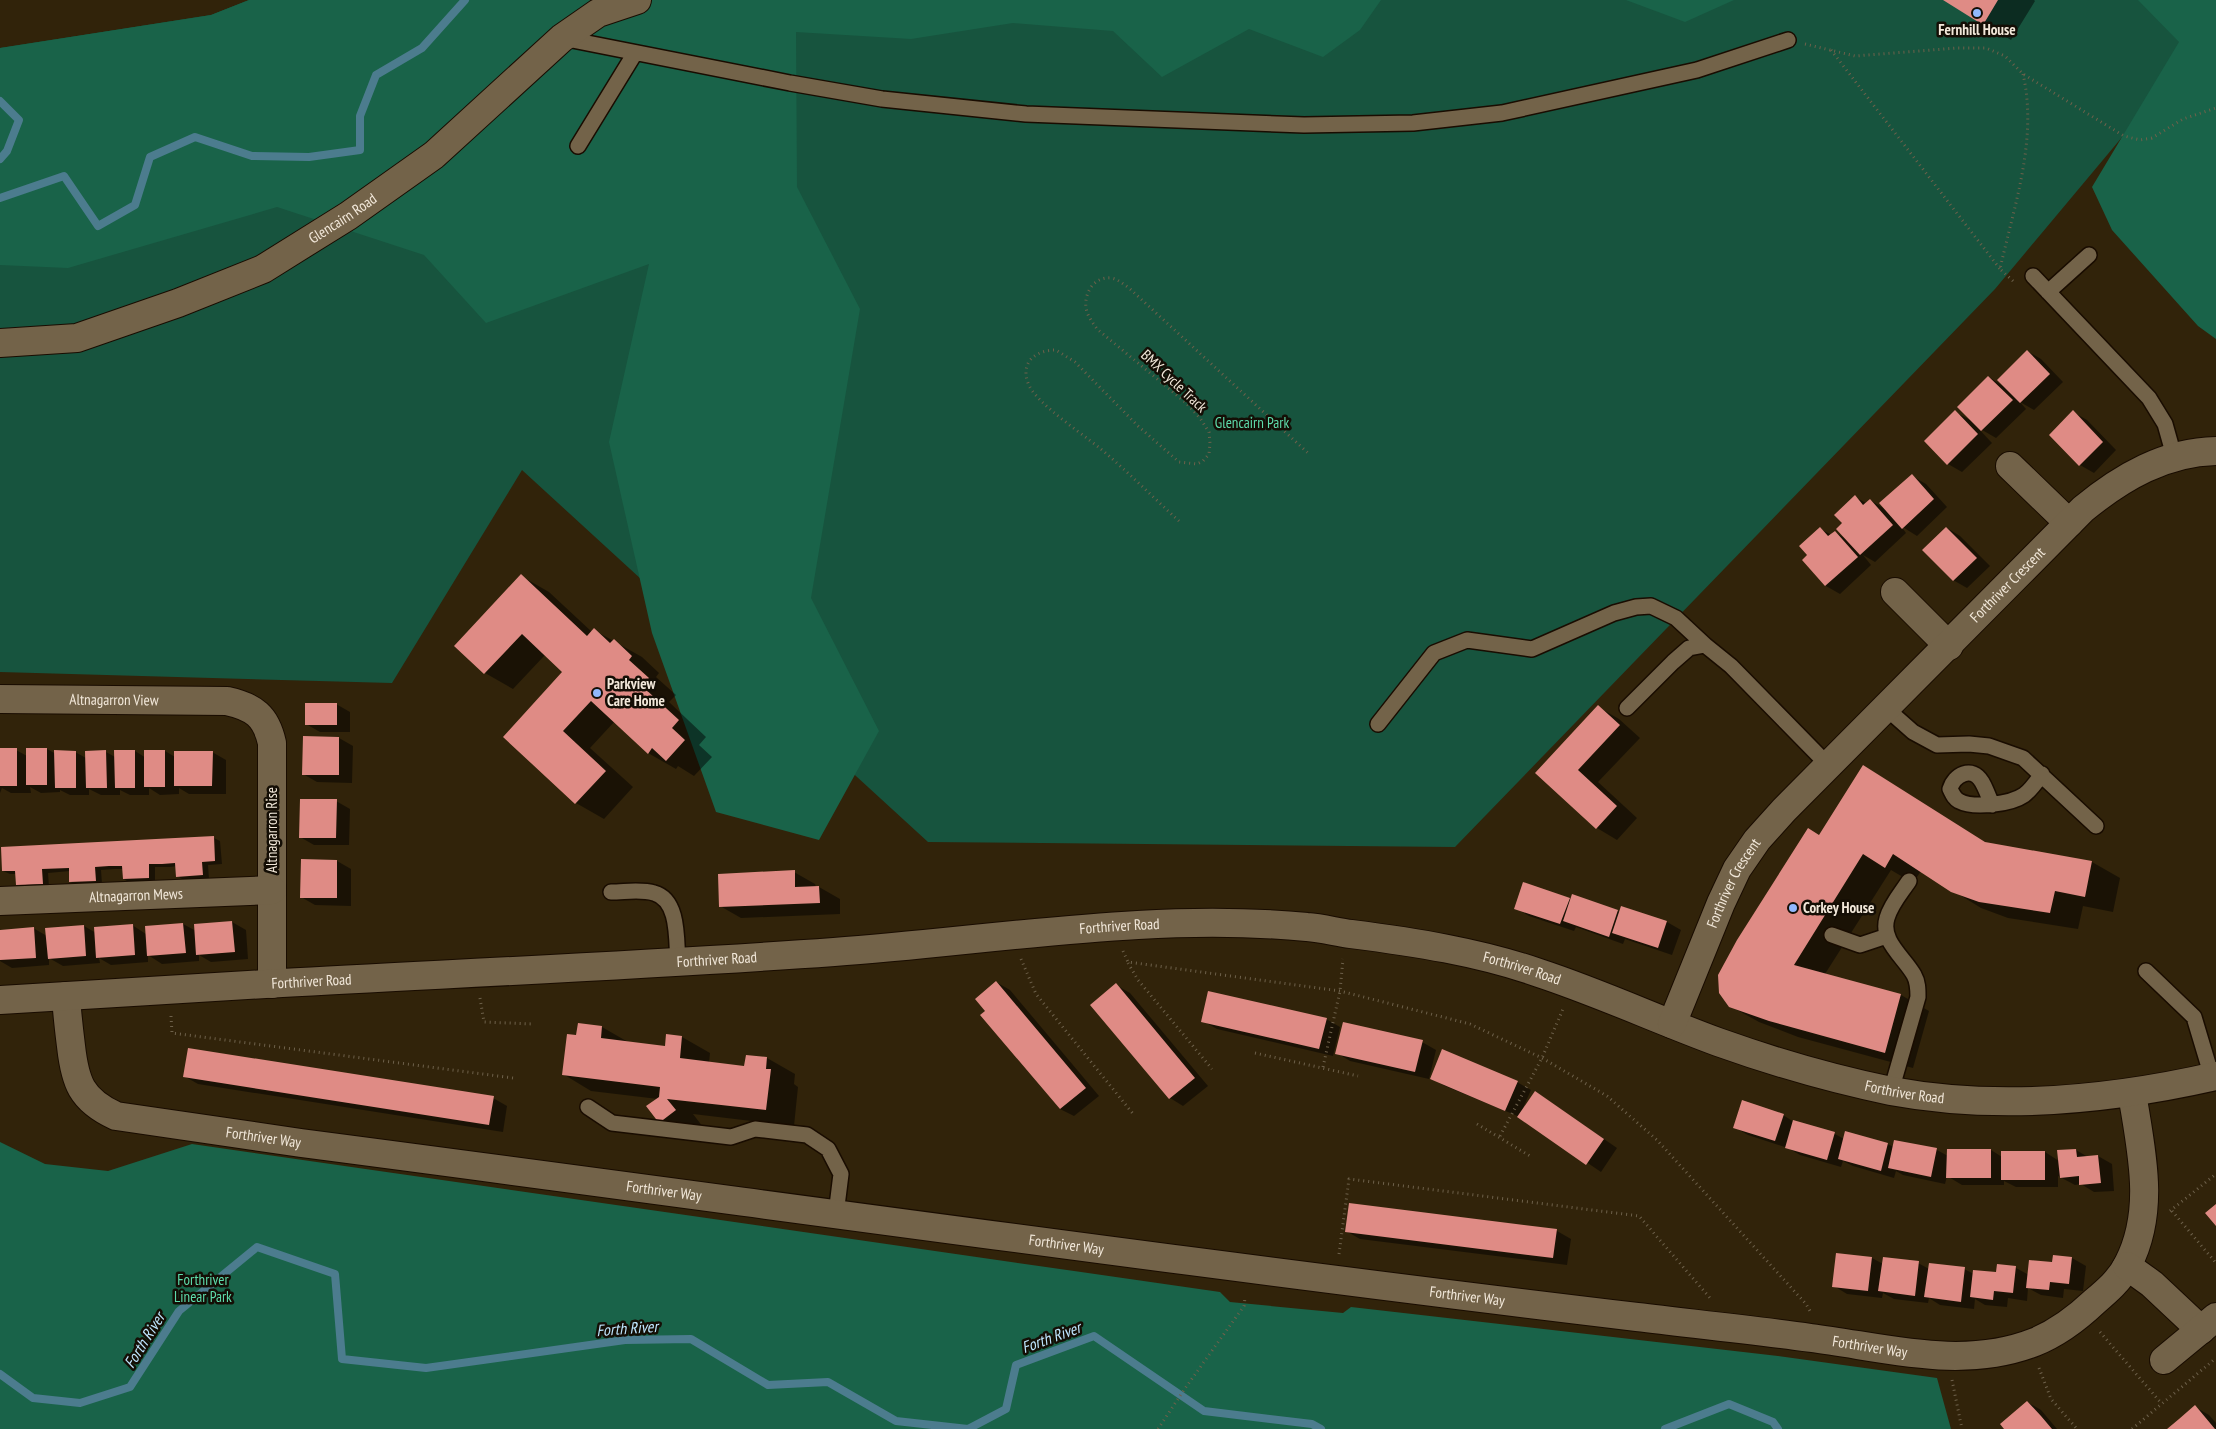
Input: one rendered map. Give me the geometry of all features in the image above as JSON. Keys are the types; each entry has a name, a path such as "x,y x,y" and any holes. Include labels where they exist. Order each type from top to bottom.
{"street":[{"name":"Glencairn Road","path":"0,343 77,338 178,303 263,269 348,216 434,155 562,38 598,13 637,0"},
{"name":"Forthriver Crescent","path":"1672,1024 1721,903 1737,869 1764,833 2069,523 2108,488 2138,471 2174,456 2216,451"},
{"path":"2010,466 2069,523"},
{"path":"1895,592 1949,646"},
{"name":"Altnagarron View","path":"0,699 227,701"},
{"name":"Altnagarron Rise","path":"227,701 242,704 253,710 263,719 269,730 272,743 272,984"},
{"name":"Altnagarron Mews","path":"0,901 272,890"},
{"name":"Forthriver Road","path":"0,1000 678,963 1202,922 1307,927 1380,937 1460,952 1533,970 1774,1061 1891,1091 1963,1099 2084,1098 2132,1093 2214,1076"},
{"name":"Forthriver Way","path":"66,996 74,1072 78,1085 94,1104 116,1116 301,1143 836,1214 1826,1340 1917,1354 1990,1353 2030,1344 2054,1334 2084,1312 2114,1284 2127,1266 2138,1239 2143,1215 2145,1184 2142,1144 2132,1093"},
{"path":"2127,1266 2208,1324 2164,1360"}],"lane":[{"path":"562,38 790,83 882,99 1026,114 1304,125 1413,123 1502,113 1697,70 1788,40"},
{"path":"578,146 635,53"},
{"path":"2048,292 2089,255"},
{"path":"2033,276 2149,398 2165,424 2174,456"},
{"path":"1378,724 1434,653 1466,640 1532,649 1614,613 1636,607 1651,606 1676,618 1731,666 1829,766"},
{"path":"1627,708 1689,648 1705,645"},
{"path":"1887,709 1924,739 1937,745 1969,744 1989,746 2023,758 2096,826"},
{"path":"1992,804 2009,802 2024,795 2042,774"},
{"path":"1891,1091 1918,997 1918,987 1914,976 1887,936 1886,920 1893,905 1909,881"},
{"path":"611,892 655,893 665,899 672,909 678,963"},
{"path":"1832,935 1860,945 1887,936"},
{"path":"2146,971 2194,1017 2214,1076"},
{"path":"588,1106 612,1123 731,1137 755,1129 807,1135 828,1149 841,1174 836,1214"}],"path":[{"path":"1788,40 1855,56 1957,48 1986,48 2004,56 2023,74 2124,136 2140,140 2152,138 2183,119 2216,108"},
{"path":"1830,50 2000,269 2020,288 2033,276"},
{"path":"2000,269 2027,146 2029,113 2023,74"},
{"name":"BMX Cycle Track","path":"1179,521 1109,456 1039,399 1028,383 1027,365 1030,358 1037,353 1056,350 1075,362 1138,426 1179,462 1197,464 1204,461 1209,454 1209,432 1200,418 1185,402 1097,329 1090,318 1086,310 1088,292 1094,284 1102,279 1111,278 1129,288 1308,453"},
{"path":"1111,928 1138,980 1212,1069"},
{"path":"1323,1067 1340,991 1345,933"},
{"path":"1011,936 1036,994 1134,1115"},
{"path":"1128,962 1340,991 1470,1024 1542,1058 1607,1096 1657,1140 1806,1304 1826,1340"},
{"path":"476,973 484,1022 532,1024"},
{"path":"1500,1136 1542,1058 1573,985"},
{"path":"170,991 172,1033 513,1078"},
{"path":"1255,1054 1358,1076"},
{"path":"1476,1124 1500,1136 1530,1156"},
{"path":"2143,1215 2172,1211 2216,1174"},
{"path":"1335,1279 1349,1179 1639,1216 1710,1298 1720,1327"},
{"path":"2172,1211 2216,1263"},
{"path":"1158,1429 1244,1306 1246,1298"},
{"path":"2084,1312 2162,1404"},
{"path":"2030,1344 2051,1399 2077,1429"},
{"path":"1947,1355 1962,1429"},
{"path":"2132,1429 2216,1358"}],"green space":[{"name":"Glencairn Park","path":"249,0 2216,0 2174,75 1995,289 1455,847 928,842 522,470 392,683 0,672 0,48 211,15"},
{"path":"249,0 1381,0 1360,30 1323,57 1249,29 1162,77 1113,31 1013,23 911,39 796,32 797,187 860,309 811,598 879,731 819,840 716,812 652,633 609,442 649,264 486,323 424,255 277,207 68,268 0,265 0,48 211,15"},
{"path":"1626,0 1734,0 1685,22"},
{"path":"2138,0 2216,0 2216,339 2198,326 2112,230 2092,187 2179,42"},
{"name":"Forthriver Linear Park","path":"0,1142 45,1164 108,1171 192,1144 1220,1292 1230,1302 1343,1313 1351,1307 1778,1356 1937,1378 1951,1429 0,1429"}],"building":[{"name":"Fernhill House","path":"1943,0 1998,0 1983,25"},
{"path":"2027,350 2050,374 2020,403 1997,380"},
{"path":"1988,376 2013,400 1981,431 1957,407"},
{"path":"1955,410 1978,434 1947,465 1924,441"},
{"path":"2073,410 2103,442 2079,466 2049,435"},
{"path":"1912,474 1934,499 1902,529 1879,503"},
{"path":"1855,495 1863,505 1870,499 1893,525 1860,555 1836,529 1842,523 1834,515"},
{"path":"1820,527 1828,536 1835,531 1858,557 1825,586 1802,560 1807,555 1799,546"},
{"path":"1946,527 1977,558 1953,581 1922,550"},
{"name":"Parkview Care Home","path":"521,574 587,636 594,628 610,643 614,639 632,656 629,660 649,678 642,686 679,720 672,728 685,740 666,761 652,748 648,754 591,701 563,731 606,771 575,804 503,737 562,672 522,634 484,674 454,646"},
{"path":"305,703 337,703 337,725 305,725"},
{"path":"1598,705 1620,725 1578,770 1617,806 1596,829 1535,773"},
{"path":"303,736 339,737 339,775 302,775"},
{"path":"0,748 17,748 17,786 0,786"},
{"path":"26,748 47,748 47,785 26,785"},
{"path":"54,750 76,751 76,788 55,788"},
{"path":"106,750 107,788 86,788 85,751"},
{"path":"114,750 135,750 135,788 115,788"},
{"path":"144,750 165,750 165,787 144,787"},
{"path":"174,751 213,751 212,786 174,786"},
{"name":"Corkey House","path":"1863,765 1985,842 2092,861 2085,897 2055,891 2050,913 1979,902 1951,892 1893,854 1885,868 1863,854 1794,965 1901,994 1885,1053 1769,1021 1729,1007 1719,993 1718,975 1737,940 1808,828 1819,835"},
{"path":"300,799 337,799 336,838 299,838"},
{"path":"214,836 215,861 202,862 203,875 176,877 175,863 149,864 149,878 123,879 122,866 109,866 95,867 96,881 69,882 69,868 42,869 43,884 16,885 15,871 2,871 1,847"},
{"path":"301,859 337,860 337,898 300,898"},
{"path":"795,870 795,887 819,886 820,903 719,907 718,874"},
{"path":"1523,882 1570,898 1560,924 1514,909"},
{"path":"1572,894 1618,910 1609,937 1563,921"},
{"path":"1621,906 1667,921 1658,948 1612,933"},
{"path":"232,921 235,952 196,955 194,924"},
{"path":"183,923 186,953 147,956 145,926"},
{"path":"133,924 135,955 96,958 94,927"},
{"path":"84,925 86,956 48,959 45,928"},
{"path":"34,927 36,958 0,960 0,930"},
{"path":"996,981 1086,1088 1060,1109 980,1015 985,1011 975,999"},
{"path":"1116,983 1195,1078 1169,1099 1090,1005"},
{"path":"1208,991 1327,1018 1319,1049 1201,1022"},
{"path":"1343,1022 1423,1040 1415,1072 1335,1054"},
{"path":"578,1023 602,1026 601,1038 665,1046 666,1034 682,1036 680,1058 744,1066 746,1055 767,1057 766,1069 771,1069 766,1110 667,1099 676,1110 659,1123 646,1106 659,1097 660,1087 562,1075 567,1034 576,1035"},
{"path":"188,1048 494,1096 489,1125 183,1077"},
{"path":"1442,1049 1518,1081 1505,1111 1430,1079"},
{"path":"1535,1091 1604,1139 1586,1165 1517,1117"},
{"path":"1742,1100 1784,1114 1775,1141 1733,1128"},
{"path":"1793,1120 1835,1132 1827,1160 1785,1148"},
{"path":"1845,1131 1888,1143 1881,1171 1838,1159"},
{"path":"1894,1140 1937,1148 1931,1177 1888,1168"},
{"path":"1947,1149 1991,1149 1991,1178 1946,1178"},
{"path":"2076,1149 2077,1157 2098,1155 2101,1183 2079,1185 2079,1176 2060,1178 2057,1150"},
{"path":"2001,1151 2045,1151 2045,1180 2001,1180"},
{"path":"1349,1203 1557,1229 1553,1258 1345,1232"},
{"path":"2216,1204 2216,1226 2205,1213"},
{"path":"1836,1253 1872,1257 1868,1291 1832,1287"},
{"path":"2053,1255 2072,1257 2069,1284 2050,1282 2049,1290 2026,1288 2029,1260 2052,1262"},
{"path":"1883,1257 1919,1261 1915,1296 1878,1291"},
{"path":"1929,1263 1965,1267 1961,1302 1924,1297"},
{"path":"1997,1264 2016,1266 2013,1293 1994,1291 1993,1300 1970,1297 1973,1270 1996,1272"},
{"path":"2027,1401 2052,1429 2004,1429 2000,1424"},
{"path":"2195,1405 2215,1429 2167,1429 2179,1419"}],"waterway":[{"path":"0,198 64,176 98,226 135,205 150,157 195,137 252,156 309,157 360,150 360,116 376,75 422,48 465,0"},
{"path":"0,101 19,120 7,151 0,159"},
{"name":"Forth River","path":"0,1374 33,1398 80,1403 130,1387 179,1311 257,1247 335,1274 342,1359 426,1368 625,1340 691,1339 768,1385 828,1382 896,1421 968,1429 1006,1409 1016,1365 1094,1336 1204,1411 1312,1424 1321,1429"},
{"name":"Forth River","path":"1665,1429 1729,1404 1773,1422 1778,1429"}],"place":[{"name":"Fernhill House","path":"1977,13"},
{"name":"Parkview Care Home","path":"597,693"},
{"name":"Corkey House","path":"1793,908"}]}
